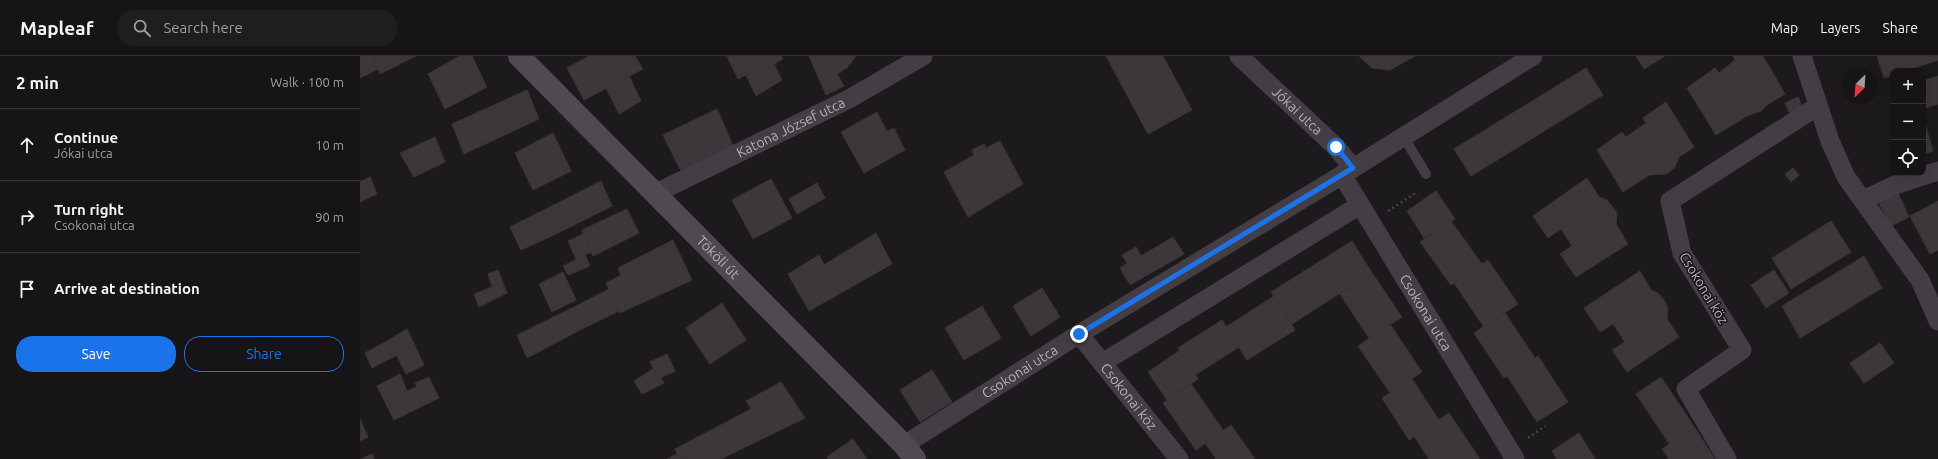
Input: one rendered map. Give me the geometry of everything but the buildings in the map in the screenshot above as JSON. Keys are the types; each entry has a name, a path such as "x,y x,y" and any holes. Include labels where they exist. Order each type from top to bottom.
{"street":[{"name":"Tököli út","path":"519,56 910,452"},
{"name":"Katona József utca","path":"654,194 849,99 923,56"},
{"name":"Jókai utca","path":"1239,56 1336,147 1348,172"},
{"name":"Csokonai utca","path":"910,452 1079,334 1348,172 1403,136 1533,56"},
{"path":"1802,56 1830,141 1846,177 1920,280 1938,321"},
{"name":"Csokonai köz","path":"1727,459 1686,388 1742,350 1682,254 1670,201 1818,106"},
{"path":"1863,200 1895,185 1938,171"},
{"name":"Csokonai utca","path":"1348,172 1360,205 1516,450"},
{"path":"1102,363 1360,205"},
{"name":"Csokonai köz","path":"1079,334 1179,459"}],"lane":[{"path":"1403,136 1426,174"}],"path":[{"path":"1384,213 1417,192"},
{"path":"1516,450 1545,426"}],"route":[{"path":"1079,334 1353,168 1336,147"}]}
